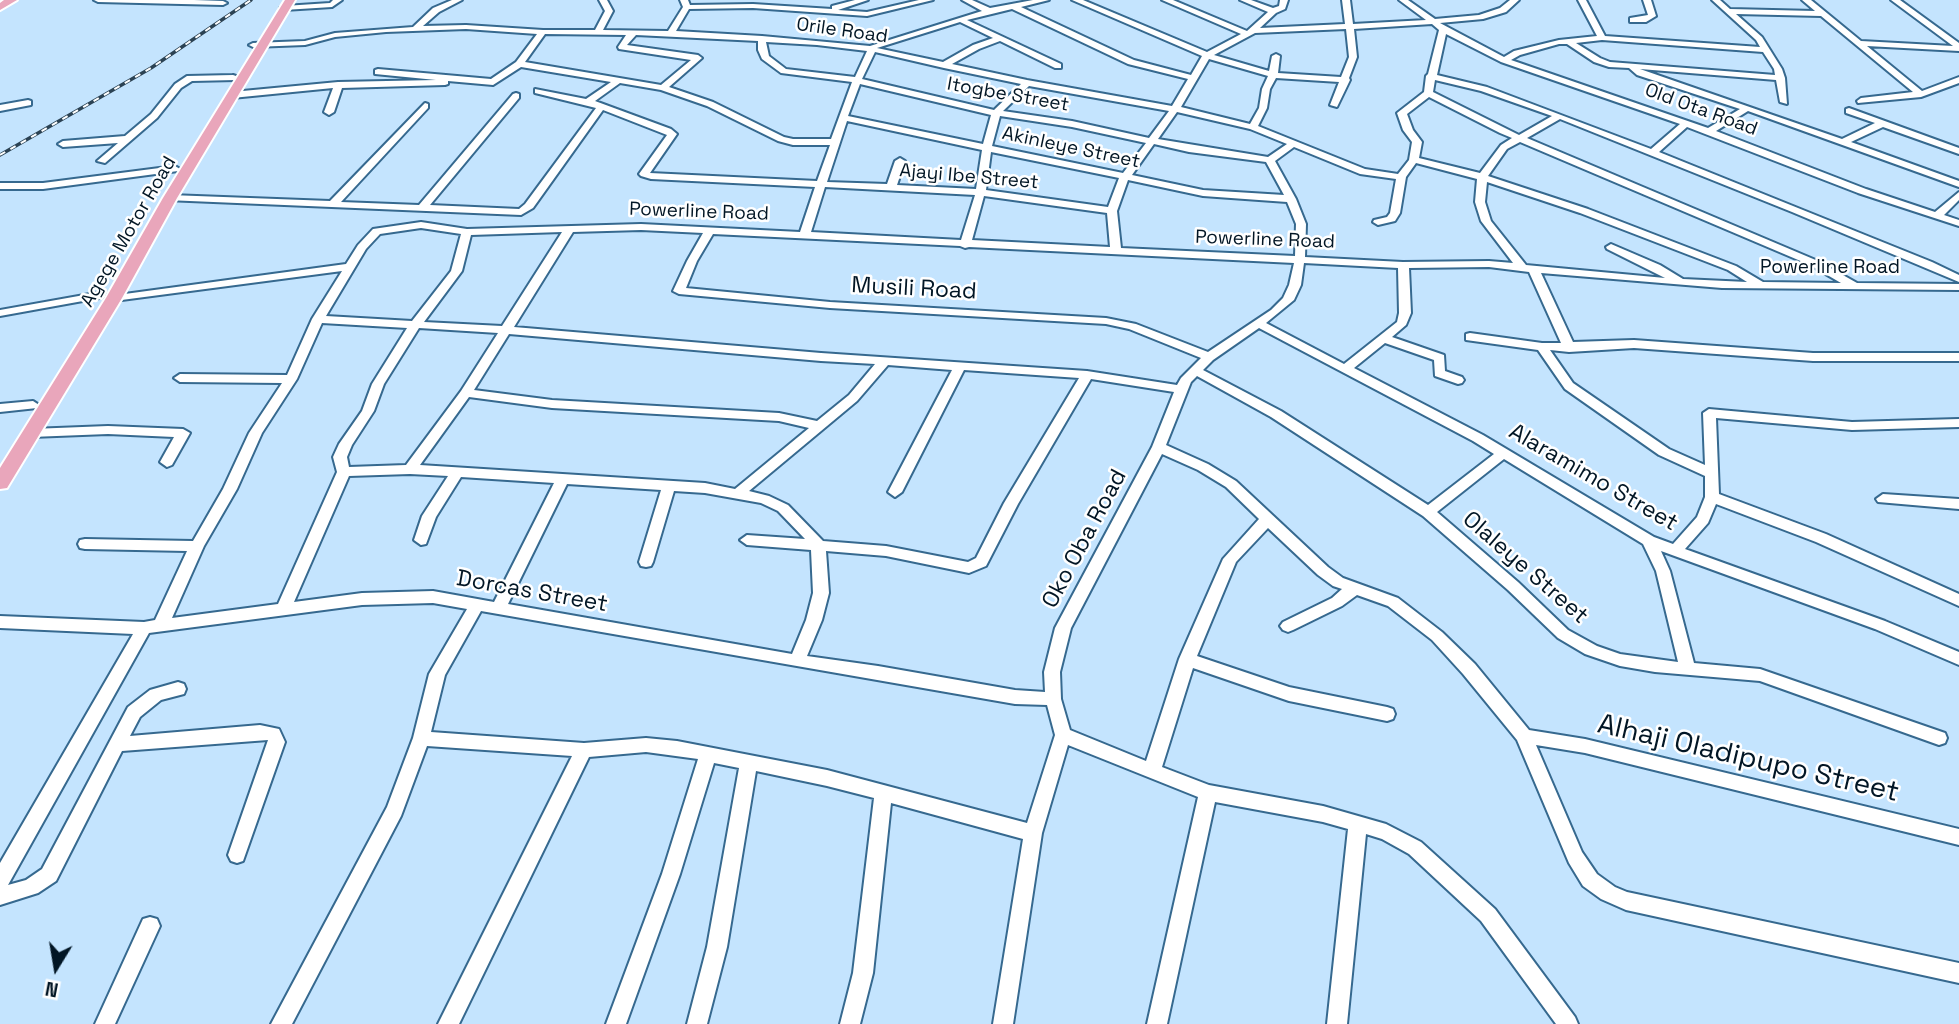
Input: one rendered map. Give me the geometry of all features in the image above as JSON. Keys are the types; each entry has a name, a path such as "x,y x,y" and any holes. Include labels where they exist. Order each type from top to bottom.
{"main road":[{"path":"1,3 12,0"},
{"name":"Agege Motor Road","path":"108,296 176,169 233,78 286,3"},
{"name":"Agege Motor Road","path":"0,483 31,433 63,368 232,95 258,44"},
{"name":"Agege Motor Road","path":"0,458 33,405 63,368"}],"street":[{"path":"98,0 223,3"},
{"path":"286,3 332,5 338,0"},
{"path":"416,29 436,10 458,0"},
{"path":"598,32 609,11 603,0"},
{"path":"686,3 702,0"},
{"path":"823,11 864,0"},
{"path":"686,3 874,13 929,0"},
{"path":"966,0 989,11"},
{"path":"806,234 856,82 874,46 989,11 1045,0"},
{"path":"1076,0 1209,56 1273,75 1346,80"},
{"path":"1166,0 1249,32 1351,26 1439,25 1494,14 1515,0"},
{"path":"1244,0 1273,11"},
{"path":"1116,252 1112,211 1115,197 1126,177 1175,109 1204,60 1249,32 1273,11 1282,7 1284,0"},
{"path":"1334,105 1353,57 1346,0"},
{"name":"Old Ota Road","path":"1403,0 1439,25 1504,60 1686,122 1862,191 1959,223"},
{"path":"1582,0 1602,38"},
{"path":"1633,20 1646,20 1651,16 1647,0"},
{"path":"1716,0 1759,38 1781,78 1784,102"},
{"path":"1806,0 1921,94"},
{"path":"1895,0 1959,48"},
{"path":"671,33 686,3"},
{"path":"1015,7 1143,67 1194,78"},
{"path":"1728,11 1823,14"},
{"path":"961,20 1058,66"},
{"path":"1378,222 1391,219 1395,213 1401,177 1414,160 1417,142 1408,131 1402,113 1428,93 1439,25"},
{"name":"Orile Road","path":"258,44 305,43 335,35 466,27 543,32 762,37 872,50 1027,83 1175,109 1252,127 1363,172 1401,177"},
{"path":"378,72 493,82 519,64 543,32"},
{"path":"634,33 622,47 698,58 663,88"},
{"name":"Itogbe Street","path":"762,37 765,57 778,68 794,73 850,79 996,113 1072,124 1152,142 1270,160"},
{"path":"1504,60 1517,53 1569,41 1602,38 1765,50"},
{"path":"944,65 976,47 999,39"},
{"path":"1569,41 1603,63 1633,68 1781,78"},
{"path":"1858,43 1959,48"},
{"path":"1252,127 1263,108 1276,56"},
{"path":"519,64 663,88 710,104 781,139 793,142 835,142"},
{"path":"1633,68 1640,73 1747,108 1959,184"},
{"path":"1430,76 1484,89 1559,116 1928,264 1959,279"},
{"path":"102,161 154,116 178,86 190,78 233,78"},
{"path":"588,102 619,80"},
{"path":"1861,101 1921,94 1959,80"},
{"path":"232,95 338,85 445,82"},
{"path":"965,245 981,192 987,148 996,113 1027,83"},
{"path":"329,112 338,85"},
{"path":"170,198 521,212 526,209 600,108 588,102 538,91"},
{"path":"1428,93 1460,108 1483,123 1793,254 1855,286"},
{"path":"423,207 516,96"},
{"path":"0,108 28,103"},
{"path":"334,203 425,106"},
{"name":"Ajayi Ibe Street","path":"600,108 672,134 644,174 656,177 821,182 981,192 1112,211"},
{"path":"1709,131 1747,108"},
{"path":"1849,111 1959,150"},
{"path":"1559,116 1504,148 1482,177 1480,202 1486,221 1527,268 1541,279 1569,348"},
{"name":"Akinleye Street","path":"845,118 1217,195 1291,199"},
{"path":"1653,153 1686,122"},
{"path":"1842,144 1881,124"},
{"path":"64,144 127,139"},
{"path":"1270,160 1293,144"},
{"name":"Oko Oba Road","path":"1063,735 1054,699 1052,672 1063,628 1159,447 1181,389 1195,370 1209,358 1275,312 1288,300 1295,285 1300,258 1301,224 1270,160"},
{"path":"1414,160 1482,177 1584,211 1722,264 1743,273 1762,286"},
{"path":"891,187 900,161"},
{"path":"0,186 43,186 176,169"},
{"path":"1937,215 1959,195"},
{"name":"Powerline Road","path":"0,881 152,627 230,489 256,433 291,379 318,319 362,247 377,231 421,225 467,232 570,228 710,230 965,245 1300,258 1403,265 1489,264 1681,283 1762,286 1959,286"},
{"path":"410,469 466,393 570,228"},
{"name":"Musili Road","path":"710,230 679,291 830,305 1106,321 1132,326 1209,358"},
{"path":"283,610 344,472 340,457 346,444 368,411 378,384 415,325 456,271 467,232"},
{"path":"1611,247 1657,267 1681,283"},
{"path":"1344,370 1402,323 1405,313 1403,265"},
{"path":"0,313 108,296 349,268"},
{"path":"318,319 504,330 960,368 1087,375 1181,389"},
{"name":"Alaramimo Street","path":"1256,323 1478,438 1649,541 1880,625 1959,659"},
{"path":"1470,337 1542,347 1634,344 1813,357 1959,357"},
{"path":"1383,338 1440,358 1439,373 1458,380"},
{"path":"1542,347 1569,386 1664,452 1713,474"},
{"path":"740,492 817,425 853,398 885,361"},
{"path":"895,492 960,368"},
{"name":"Olaleye Street","path":"1195,370 1276,414 1427,512 1513,586 1563,634 1578,644 1620,660 1655,666 1744,672 1776,679 1939,738"},
{"path":"747,540 886,551 969,568 981,562 1011,503 1087,375"},
{"path":"180,378 291,379"},
{"path":"466,393 552,404 779,417 817,425"},
{"path":"0,408 33,405"},
{"path":"1675,551 1703,519 1712,497 1709,413 1852,426 1959,423"},
{"path":"31,433 108,430 183,433 167,462"},
{"path":"1159,447 1203,467 1231,484 1323,572 1338,582 1393,602 1437,636 1469,669 1524,736 1575,858 1590,880 1608,892 1626,901 1959,973"},
{"path":"1427,512 1502,454"},
{"path":"344,472 410,469 669,486 740,492 783,508 818,544 821,593 814,620 797,661"},
{"path":"421,540 429,516 456,474"},
{"path":"499,608 562,480"},
{"path":"646,562 669,486"},
{"path":"1712,497 1821,538 1959,600"},
{"path":"1883,499 1959,504"},
{"path":"1152,770 1187,659 1230,559 1268,519"},
{"path":"1649,541 1663,571 1687,667"},
{"path":"85,544 197,546"},
{"path":"1288,626 1337,602 1356,587"},
{"name":"Dorcas Street","path":"0,622 152,627 398,596 433,597 1015,697 1054,699"},
{"path":"281,1024 395,810 421,738 437,674 477,605"},
{"path":"1187,659 1262,687 1387,714"},
{"path":"0,896 31,887 49,875 134,712 156,695 178,690"},
{"path":"116,744 260,732 273,734 277,742 237,855"},
{"path":"1003,1024 1034,833 1063,735 1208,793 1323,814 1386,832 1415,848 1488,915 1568,1024"},
{"name":"Alhaji Oladipupo Street","path":"1524,736 1611,752 1959,836"},
{"path":"421,738 584,750 646,745 708,754 883,793 1034,833"},
{"path":"448,1024 584,750"},
{"path":"616,1024 671,874 708,754"},
{"path":"697,1024 717,947 749,762"},
{"path":"850,1024 863,973 883,793"},
{"path":"1157,1024 1208,793"},
{"path":"1337,1024 1358,824"},
{"path":"106,1024 150,926"}],"railway":[{"path":"0,155 151,68 251,0"}]}
